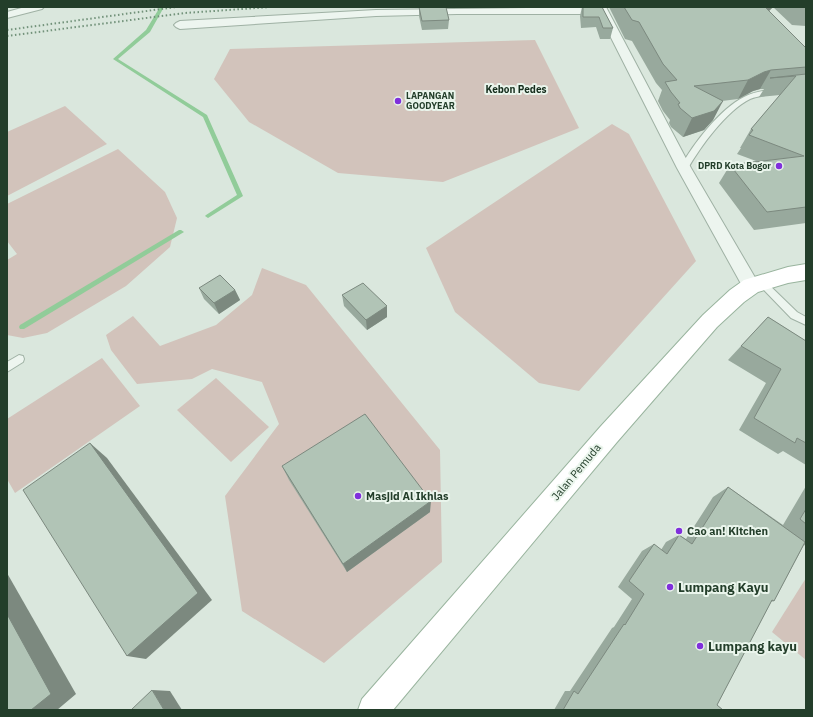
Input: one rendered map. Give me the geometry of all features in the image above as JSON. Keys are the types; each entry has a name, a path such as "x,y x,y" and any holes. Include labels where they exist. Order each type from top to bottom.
{"main road":[{"name":"Jalan Pemuda","path":"373,710 609,434 710,321 737,296 756,284 806,272"}],"street":[{"path":"7,15 38,7"},
{"path":"180,26 376,13 602,9 684,168 756,284"}],"lane":[{"path":"684,168 687,160 705,136 740,102 756,94 780,90"},
{"path":"756,284 794,315 806,321"},
{"path":"7,368 18,360"}],"shaded area":[{"name":"LAPANGAN GOODYEAR","path":"535,40 579,128 443,182 338,173 249,122 214,79 230,49"},
{"path":"65,106 107,144 7,196 7,132"},
{"path":"612,124 629,134 696,261 579,391 539,383 455,312 426,248"},
{"path":"118,149 165,192 177,218 170,247 126,286 47,333 23,338 7,335 7,260 17,254 7,241 7,204"},
{"path":"262,268 306,285 440,450 442,562 324,663 242,611 225,496 279,424 262,382 212,369 192,379 137,384 111,350 106,335 133,316 160,346 216,325 252,295"},
{"path":"102,358 140,406 15,493 7,479 7,419"},
{"path":"216,378 269,427 231,462 177,410"},
{"path":"806,578 806,660 772,632"}],"building":[{"path":"419,7 446,7 449,20 422,21"},
{"path":"583,7 602,7 613,28 603,28 599,17 583,17"},
{"path":"624,7 765,7 806,48 806,67 771,70 748,80 694,86 723,101 714,111 692,118 680,108 678,104 680,103 665,82 677,80 663,64 639,22 632,20"},
{"name":"DPRD Kota Bogor","path":"806,74 806,207 767,212 730,165 804,156 749,135 753,130 751,129 796,76 770,78"},
{"path":"220,275 235,290 214,303 199,288"},
{"path":"363,283 387,306 366,320 342,295"},
{"path":"768,317 806,341 806,443 797,438 795,443 754,418 781,369 741,346"},
{"name":"Masjid Al Ikhlas","path":"365,414 431,501 343,564 282,466"},
{"path":"90,443 198,593 127,656 23,490"},
{"path":"728,487 805,542 774,601 772,600 717,705 723,710 563,710 574,691 578,694 624,624 625,625 644,594 629,581 654,544 667,554 679,535 692,544"},
{"path":"806,509 806,524 800,519"},
{"path":"7,614 51,694 31,710 7,710"},
{"path":"152,690 164,710 131,710"}],"waterway":[{"path":"162,7 148,31 115,59 205,116 240,196 208,216"},
{"path":"22,327 181,232"}],"railway":[{"path":"7,30 176,7"},
{"path":"7,36 185,13 271,7"}],"place":[{"name":"LAPANGAN GOODYEAR","path":"398,101"},
{"name":"DPRD Kota Bogor","path":"779,166"},
{"name":"Masjid Al Ikhlas","path":"358,496"},
{"name":"Cao an! Kitchen","path":"679,531"},
{"name":"Lumpang Kayu","path":"670,587"},
{"name":"Lumpang kayu","path":"700,646"}],"district":[{"name":"Kebon Pedes","path":"516,89"}]}
